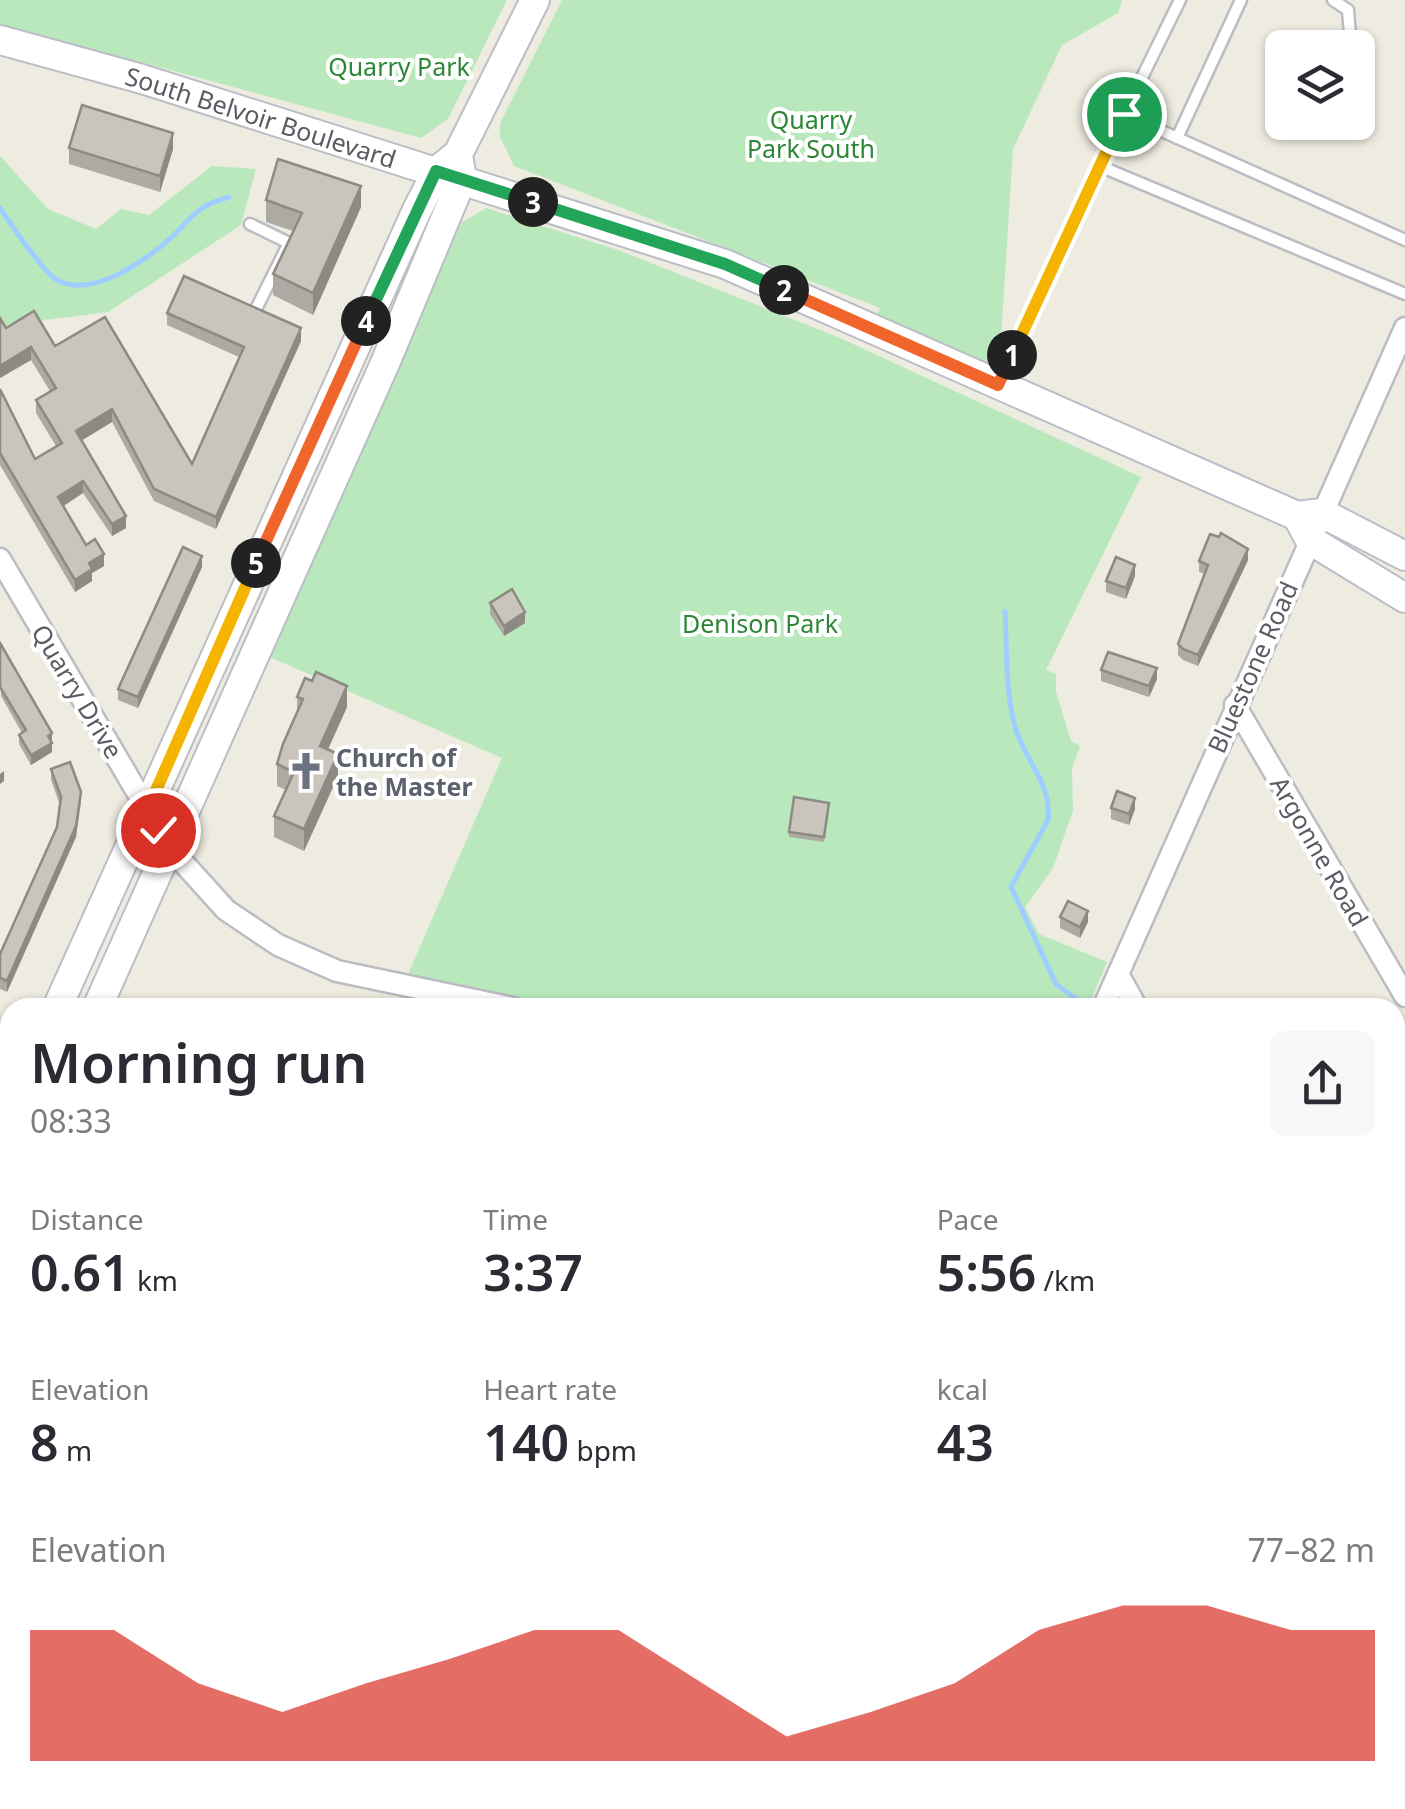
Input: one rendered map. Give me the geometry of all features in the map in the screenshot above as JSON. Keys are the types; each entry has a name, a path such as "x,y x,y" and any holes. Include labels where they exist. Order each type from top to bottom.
{"main road":[{"path":"62,998 535,0"},
{"name":"South Belvoir Boulevard","path":"0,40 452,168 725,264 1310,523 1405,556"},
{"path":"102,998 386,361 452,168"},
{"name":"South Belvoir Boulevard","path":"1310,523 1405,598"}],"street":[{"name":"Bluestone Road","path":"1107,998 1236,705 1310,523 1405,328"},
{"name":"Quarry Drive","path":"0,559 170,848 226,910 300,958 371,981 460,998"},
{"name":"Argonne Road","path":"1236,705 1405,996"},
{"path":"1118,974 1131,998"}],"lane":[{"path":"998,385 1074,216 1102,166 1180,0"},
{"path":"1178,138 1241,0"},
{"path":"1334,0 1348,10 1350,30"},
{"path":"1124,114 1405,240"},
{"path":"1102,166 1405,294"},
{"path":"250,224 289,243 256,309"}],"green space":[{"name":"Quarry Park","path":"0,0 507,0 448,119 421,138 0,24"},
{"name":"Quarry Park South","path":"562,0 1122,0 1118,13 1062,45 1013,149 998,385 871,329 880,308 514,166 500,137 500,123"},
{"path":"0,156 48,209 96,229 121,209 149,215 212,166 256,169 241,225 108,312 6,325 0,316"},
{"name":"Denison Park","path":"486,208 618,250 838,337 1141,477 1046,670 1056,674 1056,692 1071,741 1080,746 1072,769 1073,811 1053,868 1025,907 1039,934 1107,962 1092,998 517,998 406,979 502,758 267,656 461,223"}],"building":[{"path":"82,105 173,133 160,176 69,148"},
{"path":"278,159 361,186 313,293 273,274 302,213 266,200"},
{"path":"184,276 301,328 216,517 154,489 112,409 76,431 126,516 112,524 83,481 58,497 86,545 95,539 104,554 89,563 92,569 75,580 0,453 0,389 35,459 62,443 36,400 56,388 31,347 0,366 0,318 6,328 34,311 55,346 105,317 192,464 244,347 167,313"},
{"path":"1221,533 1248,549 1198,655 1178,644 1208,565 1199,561 1210,534 1219,537"},
{"path":"183,547 202,556 138,697 118,689"},
{"path":"1116,557 1135,565 1126,588 1106,581"},
{"path":"512,589 525,612 504,626 490,603"},
{"path":"0,643 52,733 48,736 52,743 31,755 19,735 26,730 0,687"},
{"path":"1108,652 1157,668 1149,686 1101,670"},
{"name":"Church of the Master","path":"316,672 347,686 320,746 338,754 304,829 274,816 294,772 277,764 303,699 297,697 305,678 312,681"},
{"path":"70,762 81,792 76,826 7,981 0,978 0,954 57,827 61,797 51,769"},
{"path":"1117,791 1135,798 1129,814 1111,808"},
{"path":"794,797 829,803 824,837 789,832"},
{"path":"1068,901 1088,911 1080,927 1060,917"}],"waterway":[{"path":"0,208 51,276 71,285 87,285 135,265 198,211 229,197"},
{"path":"1005,611 1008,684 1015,727 1042,783 1048,807 1048,820 1011,887 1056,984 1074,998"}],"place":[{"name":"Church of the Master","path":"306,771"}],"route":[{"path":"158,830 147,811 436,171 725,264 998,385 1124,114"}]}
